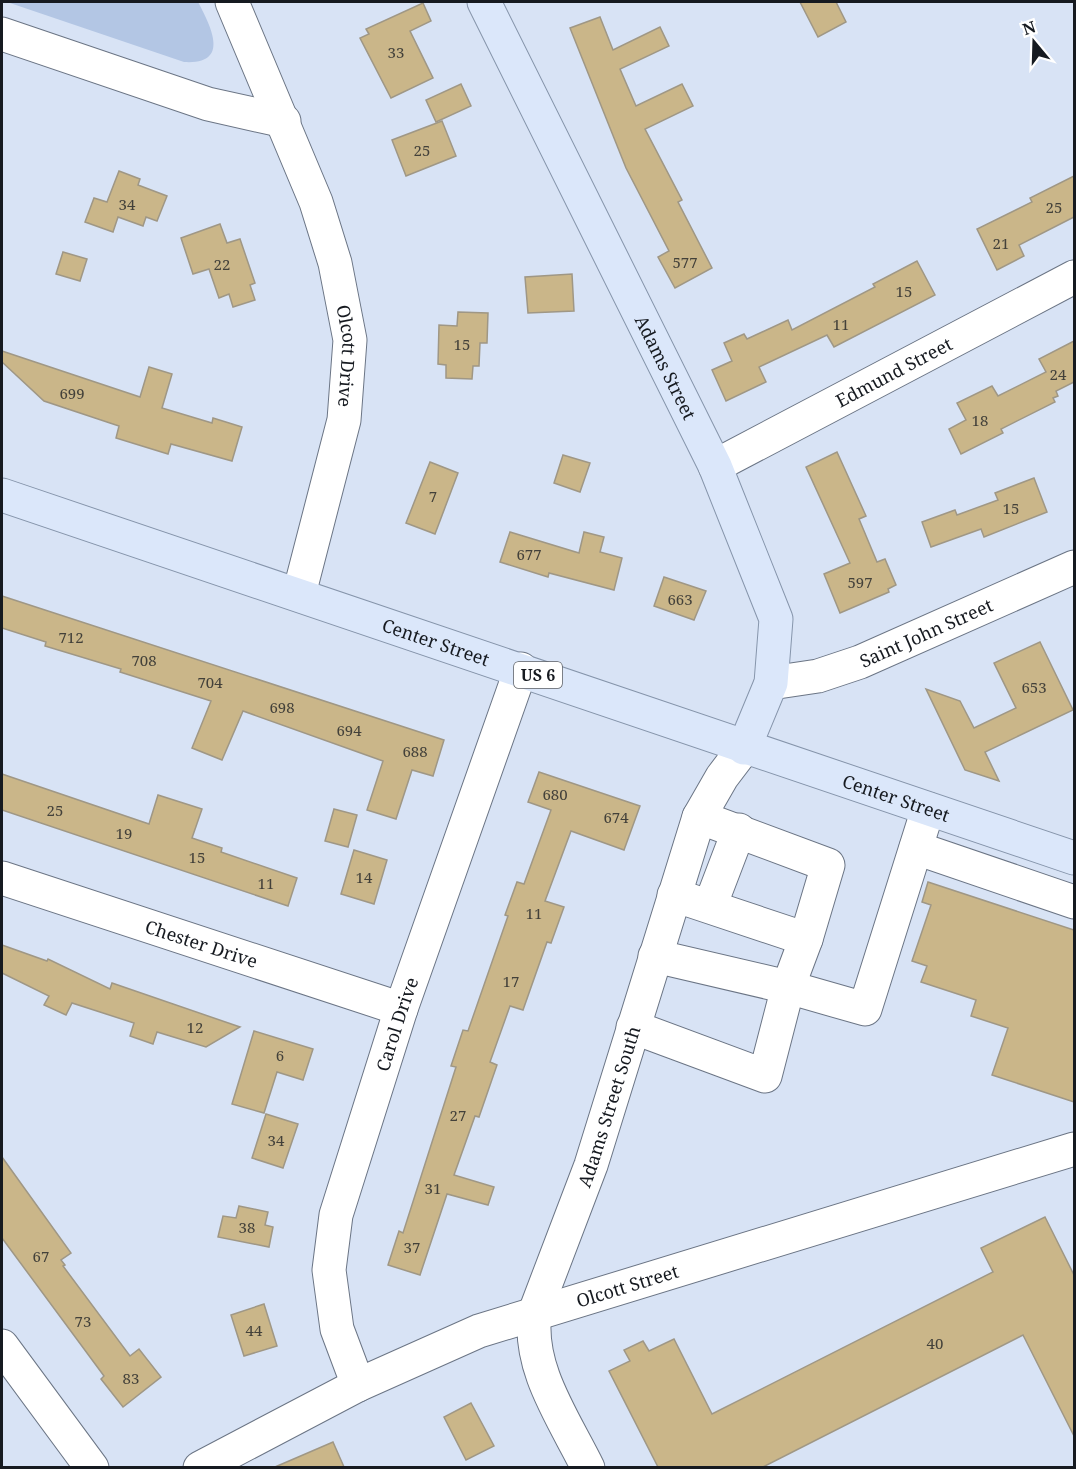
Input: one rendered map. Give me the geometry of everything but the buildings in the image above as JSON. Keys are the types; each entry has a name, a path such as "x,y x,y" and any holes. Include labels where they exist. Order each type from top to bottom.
{"main road":[{"name":"Adams Street","path":"484,2 715,466 776,619 771,683 744,748"},
{"name":"Center Street","path":"2,495 522,669 744,748 1074,858"}],"street":[{"name":"Olcott Drive","path":"232,2 284,121 316,202 335,263 350,340 344,420 299,594"},
{"path":"2,34 208,104 284,121"},
{"name":"Edmund Street","path":"715,466 1074,277"},
{"name":"Saint John Street","path":"771,683 818,676 860,662 1074,567"},
{"name":"Carol Drive","path":"357,1385 337,1329 329,1270 336,1215 401,1009 522,669"},
{"name":"Adams Street South","path":"588,1467 538,1363 532,1331 535,1312 591,1166 699,817 722,777 744,748"},
{"path":"655,956 788,987 866,1010 928,809"},
{"path":"633,1027 765,1076 788,987 806,939 828,865 740,830 699,817"},
{"path":"710,906 740,830"},
{"path":"916,848 1074,902"},
{"name":"Chester Drive","path":"2,878 401,1009"},
{"path":"674,895 806,939"},
{"name":"Olcott Street","path":"200,1467 357,1385 436,1349 535,1312 784,1240 1074,1149"},
{"path":"2,1346 92,1467"}],"shaded area":[{"path":"7,2 198,2 212,32 213,50 208,57 199,61 184,62"}]}
